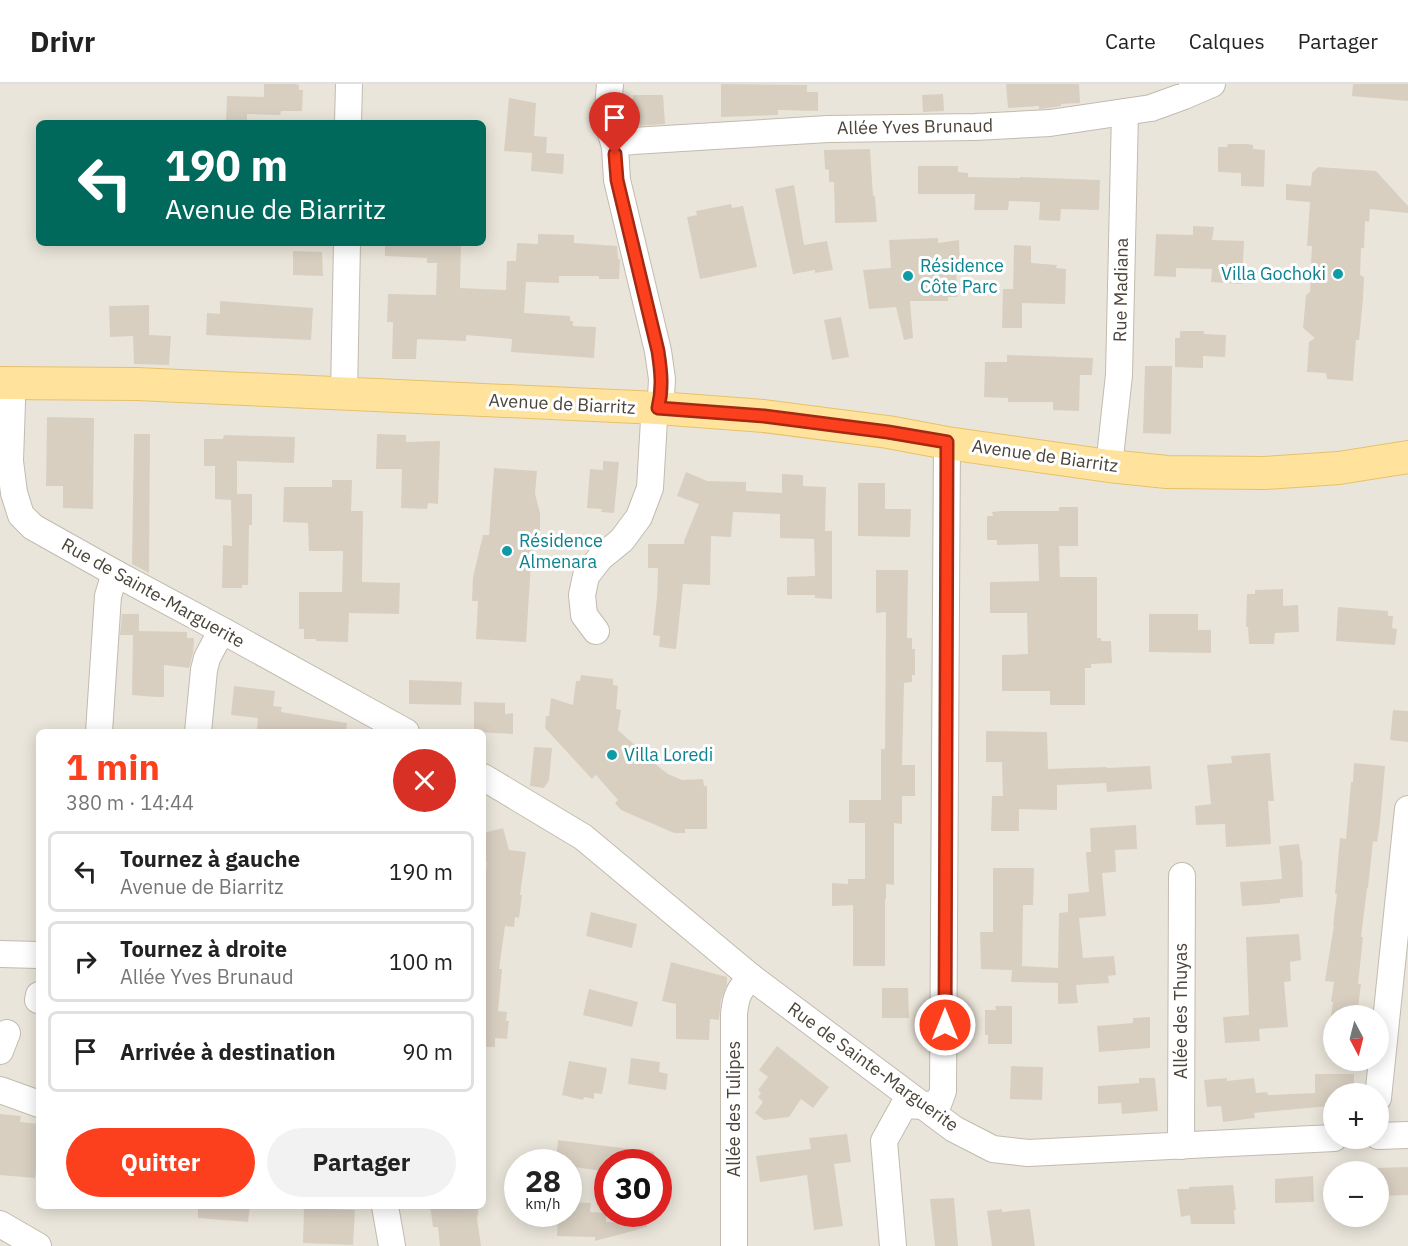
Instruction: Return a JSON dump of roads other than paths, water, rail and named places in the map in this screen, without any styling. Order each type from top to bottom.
[{"type":"main road","name":"Avenue de Biarritz","points":[[6,383],[137,384],[344,393],[658,408],[764,416],[888,432],[1109,466],[1167,472],[1264,473],[1338,468],[1408,457]]},
{"type":"street","points":[[348,120],[350,84]]},
{"type":"street","points":[[597,631],[584,615],[582,595],[586,576],[600,558],[622,540],[639,517],[650,488],[654,420],[661,396],[662,379],[658,351],[617,180],[615,147],[608,120],[610,84]]},
{"type":"street","name":"Allée Yves Brunaud","points":[[615,147],[623,142],[633,141],[828,129],[975,127],[1050,123],[1151,108],[1212,84]]},
{"type":"street","name":"Rue Madiana","points":[[1109,466],[1119,375],[1125,112]]},
{"type":"street","points":[[344,393],[347,246]]},
{"type":"street","name":"Rue de Sainte-Marguerite","points":[[6,383],[12,402],[10,461],[14,493],[21,515],[33,527],[401,729]]},
{"type":"street","points":[[894,1246],[884,1141],[904,1105],[924,1106],[939,1102],[944,1091],[947,442]]},
{"type":"street","points":[[99,729],[108,596],[115,573]]},
{"type":"street","points":[[198,729],[207,657],[216,641],[225,632]]},
{"type":"street","name":"Rue de Sainte-Marguerite","points":[[486,779],[583,837],[752,977],[954,1129],[993,1149],[1028,1154],[1323,1139]]},
{"type":"street","points":[[1380,1083],[1408,809]]},
{"type":"street","name":"Allée des Thuyas","points":[[1181,1146],[1182,876]]},
{"type":"street","points":[[0,954],[36,955]]},
{"type":"street","name":"Allée des Tulipes","points":[[734,1246],[734,1014],[736,998],[744,984],[752,977]]},
{"type":"street","points":[[0,1090],[36,1103]]},
{"type":"street","points":[[1389,1136],[1408,1135]]},
{"type":"street","points":[[386,1209],[392,1246]]},
{"type":"street","points":[[0,1224],[38,1246]]},
{"type":"place","name":"Villa Gochoki","points":[[1338,274]]},
{"type":"place","name":"Résidence Côte Parc","points":[[908,276]]},
{"type":"place","name":"Résidence Almenara","points":[[507,551]]},
{"type":"place","name":"Villa Loredi","points":[[612,755]]}]
